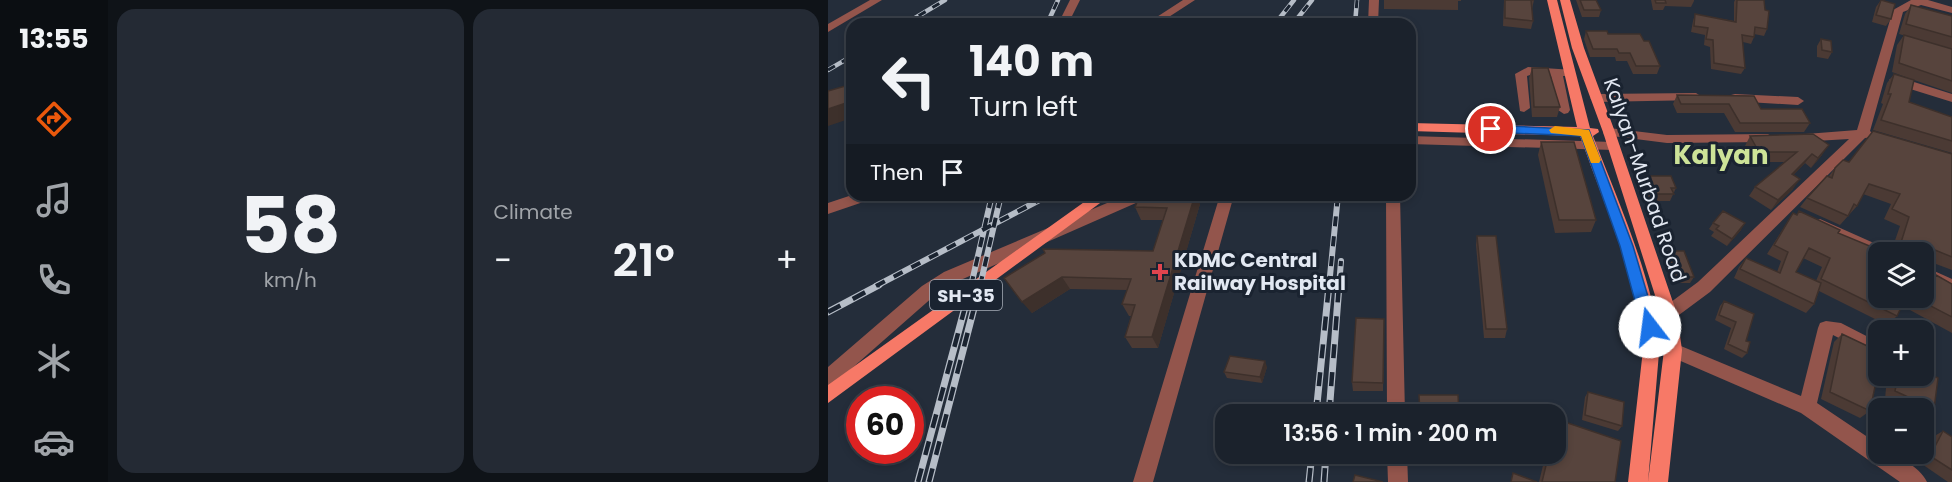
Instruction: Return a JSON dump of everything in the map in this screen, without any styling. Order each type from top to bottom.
[{"type":"main road","name":"Kalyan-Murbad Road","points":[[1552,0],[1563,73],[1582,136],[1627,246],[1651,334],[1645,481]]},
{"type":"main road","name":"Kalyan-Murbad Road","points":[[1565,0],[1578,48],[1669,314],[1673,350],[1645,481]]},
{"type":"main road","points":[[1416,127],[1555,130],[1582,136]]},
{"type":"main road","name":"SH-35","points":[[828,395],[1096,201]]},
{"type":"street","points":[[847,18],[877,0]]},
{"type":"street","points":[[1066,18],[1075,0]]},
{"type":"street","points":[[1161,18],[1190,0]]},
{"type":"street","points":[[1373,18],[1374,0]]},
{"type":"street","points":[[1917,482],[1807,407],[1673,350],[1651,334],[1669,314],[1795,214],[1863,133],[1880,75],[1896,38],[1898,10],[1919,0],[1952,10]]},
{"type":"street","points":[[828,29],[846,18]]},
{"type":"street","points":[[1524,108],[1521,74],[1528,71],[1563,73],[1564,110]]},
{"type":"street","points":[[1880,75],[1952,98]]},
{"type":"street","points":[[1596,98],[1711,97],[1798,101]]},
{"type":"street","points":[[1416,140],[1582,136],[1611,139],[1783,138],[1863,133],[1886,140]]},
{"type":"street","points":[[828,210],[851,201]]},
{"type":"street","points":[[828,378],[928,291],[950,277],[1126,201]]},
{"type":"street","points":[[1143,482],[1225,201]]},
{"type":"street","points":[[1393,201],[1396,404]]},
{"type":"street","points":[[1795,214],[1868,247]]},
{"type":"street","points":[[1934,277],[1952,286]]},
{"type":"street","points":[[1807,407],[1826,328],[1835,328],[1868,345]]},
{"type":"street","points":[[1397,464],[1398,482]]},
{"type":"building","points":[[1505,0],[1531,0],[1533,21],[1505,18]]},
{"type":"building","points":[[1580,0],[1596,0],[1601,10],[1584,10]]},
{"type":"building","points":[[1655,0],[1665,0],[1666,3],[1656,3]]},
{"type":"building","points":[[1737,0],[1764,0],[1765,10],[1769,11],[1767,29],[1755,27],[1754,37],[1742,35],[1745,68],[1714,63],[1713,40],[1706,39],[1708,28],[1694,26],[1695,14],[1736,22]]},
{"type":"building","points":[[1881,0],[1895,4],[1891,19],[1876,15]]},
{"type":"building","points":[[1911,5],[1952,16],[1952,37],[1906,24]]},
{"type":"building","points":[[1586,31],[1640,34],[1644,41],[1649,41],[1660,66],[1636,66],[1630,53],[1619,53],[1617,49],[1593,49]]},
{"type":"building","points":[[1904,35],[1952,49],[1952,81],[1899,63]]},
{"type":"building","points":[[1821,39],[1831,41],[1832,52],[1822,50]]},
{"type":"building","points":[[1532,68],[1548,68],[1560,107],[1534,107]]},
{"type":"building","points":[[1894,74],[1914,80],[1909,102],[1952,117],[1952,141],[1881,120],[1891,94],[1888,94]]},
{"type":"building","points":[[846,86],[846,103],[828,109],[828,91]]},
{"type":"building","points":[[1677,95],[1754,96],[1761,109],[1802,109],[1810,123],[1740,123],[1729,104],[1681,104]]},
{"type":"building","points":[[1873,131],[1952,154],[1952,257],[1935,250],[1934,255],[1934,242],[1901,242],[1909,217],[1892,209],[1900,194],[1869,184],[1857,206],[1854,204],[1848,216],[1807,198],[1827,176],[1832,178],[1835,168],[1843,160],[1849,162]]},
{"type":"building","points":[[1813,134],[1829,145],[1818,158],[1812,154],[1792,174],[1800,179],[1778,200],[1755,187],[1797,152],[1759,152],[1750,136]]},
{"type":"building","points":[[1541,142],[1574,142],[1596,220],[1559,220]]},
{"type":"building","points":[[1645,176],[1671,176],[1676,188],[1671,188],[1674,194],[1652,194]]},
{"type":"building","points":[[1138,201],[1193,201],[1152,337],[1125,337],[1135,305],[1122,304],[1131,279],[1062,277],[1022,302],[1004,278],[1045,253],[1043,249],[1153,251],[1167,208],[1135,207]]},
{"type":"building","points":[[1723,211],[1745,223],[1732,239],[1716,229],[1719,226],[1713,223]]},
{"type":"building","points":[[1799,211],[1840,230],[1838,233],[1868,245],[1868,302],[1821,279],[1830,258],[1809,248],[1796,272],[1821,283],[1814,304],[1740,269],[1746,258],[1780,273],[1788,252],[1774,245],[1793,213],[1797,215]]},
{"type":"building","points":[[1477,236],[1496,236],[1507,329],[1486,329]]},
{"type":"building","points":[[1669,251],[1684,251],[1694,277],[1679,277]]},
{"type":"building","points":[[1936,275],[1952,284],[1952,317],[1934,308]]},
{"type":"building","points":[[1724,301],[1754,314],[1746,341],[1750,342],[1747,353],[1728,344],[1736,322],[1719,315]]},
{"type":"building","points":[[1881,308],[1901,308],[1897,316]]},
{"type":"building","points":[[1356,318],[1384,319],[1383,383],[1352,382]]},
{"type":"building","points":[[1842,334],[1868,346],[1868,386],[1875,386],[1873,398],[1868,398],[1868,410],[1830,392]]},
{"type":"building","points":[[1230,356],[1265,361],[1260,377],[1224,372]]},
{"type":"building","points":[[1934,376],[1938,378],[1934,409],[1934,398],[1910,398],[1895,391],[1896,386],[1934,386]]},
{"type":"building","points":[[1588,392],[1624,402],[1622,426],[1585,415]]},
{"type":"building","points":[[1419,395],[1458,395],[1458,404],[1419,404]]},
{"type":"building","points":[[1566,422],[1621,441],[1615,482],[1542,482],[1546,464],[1566,464]]},
{"type":"building","points":[[1943,431],[1952,437],[1952,470],[1934,459],[1934,448]]},
{"type":"building","points":[[1513,473],[1537,482],[1511,482]]},
{"type":"building","points":[[1355,475],[1383,482],[1353,482]]},
{"type":"railway","points":[[915,18],[945,0]]},
{"type":"railway","points":[[1050,18],[1058,0]]},
{"type":"railway","points":[[1280,18],[1294,0]]},
{"type":"railway","points":[[1298,18],[1312,0]]},
{"type":"railway","points":[[1356,18],[1357,0]]},
{"type":"railway","points":[[828,70],[846,60]]},
{"type":"railway","points":[[984,229],[991,201]]},
{"type":"railway","points":[[994,224],[1000,201]]},
{"type":"railway","points":[[994,224],[1038,201]]},
{"type":"railway","points":[[1329,286],[1337,201]]},
{"type":"railway","points":[[980,286],[994,224]]},
{"type":"railway","points":[[984,229],[994,224]]},
{"type":"railway","points":[[876,286],[984,229]]},
{"type":"railway","points":[[971,286],[984,229]]},
{"type":"railway","points":[[1339,286],[1341,261]]},
{"type":"railway","points":[[828,312],[879,285]]},
{"type":"railway","points":[[918,482],[971,285]]},
{"type":"railway","points":[[929,482],[980,285]]},
{"type":"railway","points":[[1317,404],[1329,285]]},
{"type":"railway","points":[[1330,404],[1339,285]]},
{"type":"railway","points":[[1309,482],[1311,464]]},
{"type":"railway","points":[[1324,482],[1325,464]]},
{"type":"slow traffic","points":[[1555,130],[1585,132],[1595,160]]},
{"type":"place","name":"KDMC Central Railway Hospital","points":[[1160,272]]},
{"type":"district","name":"Kalyan","points":[[1721,155]]},
{"type":"route","points":[[1491,129],[1585,132],[1627,246],[1650,327]]}]
